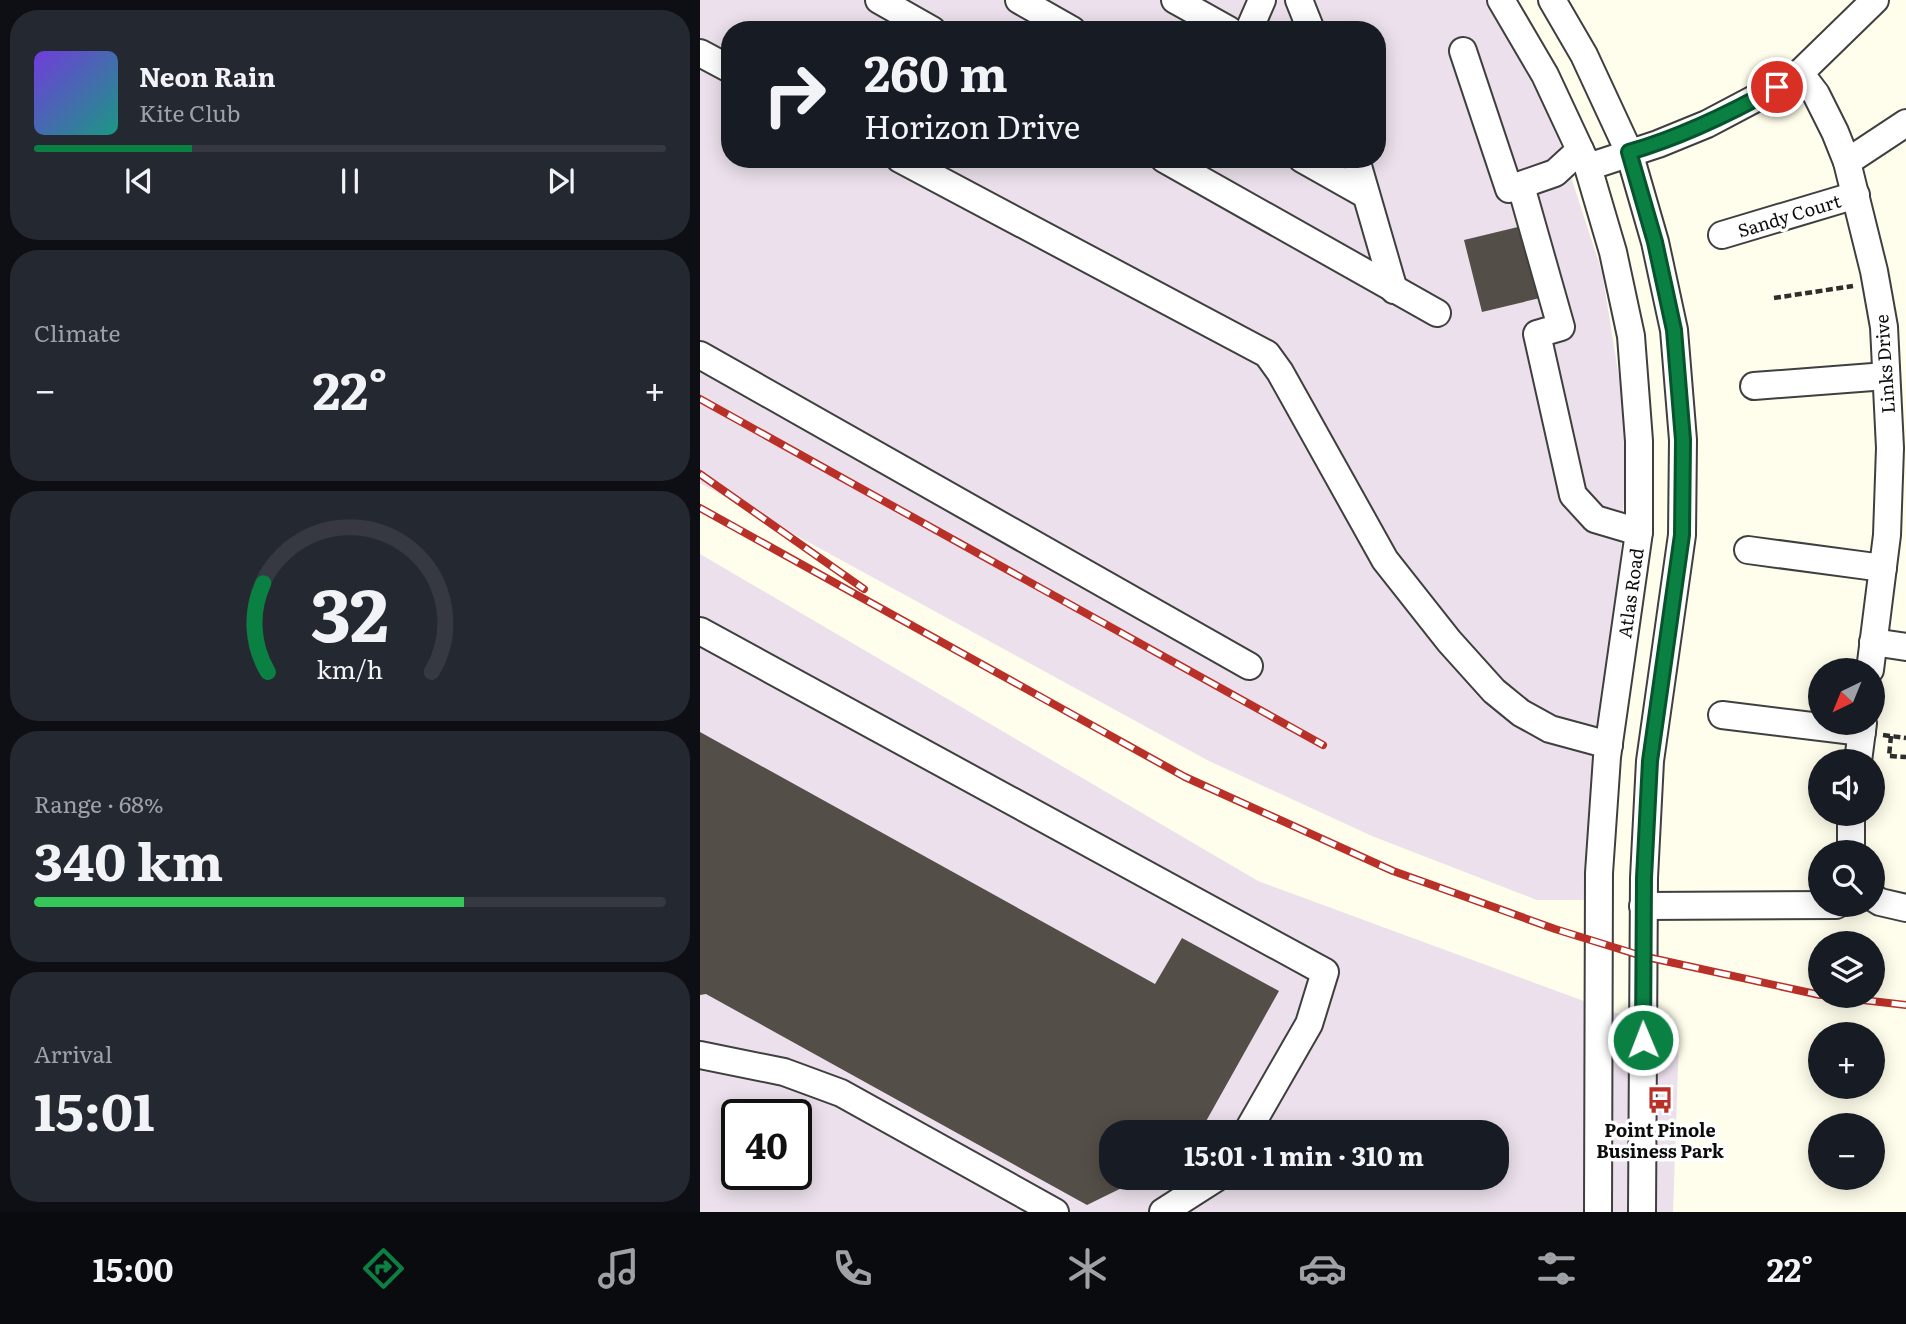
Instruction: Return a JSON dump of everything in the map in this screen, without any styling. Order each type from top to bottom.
[{"type":"street","points":[[879,0],[916,21]]},
{"type":"street","points":[[1019,0],[1056,21]]},
{"type":"street","points":[[1175,0],[1213,21]]},
{"type":"street","points":[[1253,21],[1262,0]]},
{"type":"street","points":[[1299,0],[1307,21]]},
{"type":"street","name":"Atlas Road","points":[[1501,0],[1545,75],[1584,158],[1613,252],[1631,337],[1639,441],[1639,532],[1609,745],[1600,873],[1598,1212]]},
{"type":"street","points":[[1552,0],[1584,55],[1629,152],[1655,242],[1674,330],[1683,440],[1682,535],[1650,761],[1643,906],[1642,1212]]},
{"type":"street","points":[[1463,51],[1509,188],[1555,173],[1584,158],[1629,152],[1658,144],[1707,124],[1801,73],[1875,0]]},
{"type":"street","points":[[700,53],[721,64]]},
{"type":"street","name":"Links Drive","points":[[1801,73],[1816,94],[1847,162],[1876,283],[1895,326],[1886,376],[1897,536],[1883,568],[1871,658]]},
{"type":"street","points":[[1847,162],[1906,123]]},
{"type":"street","points":[[918,168],[1267,354],[1280,372],[1385,560],[1449,641],[1494,691],[1521,713],[1550,729],[1609,745]]},
{"type":"street","points":[[1184,168],[1437,313]]},
{"type":"street","points":[[1318,168],[1366,195]]},
{"type":"street","points":[[1358,168],[1394,290]]},
{"type":"street","points":[[1521,186],[1561,327],[1537,334],[1573,495],[1595,519],[1639,532]]},
{"type":"street","name":"Sandy Court","points":[[1722,235],[1856,195]]},
{"type":"street","points":[[700,355],[1249,666]]},
{"type":"street","points":[[1754,386],[1886,376]]},
{"type":"street","points":[[1748,550],[1883,568]]},
{"type":"street","points":[[700,631],[1325,972],[1309,1024],[1254,1120]]},
{"type":"street","points":[[1873,642],[1906,648]]},
{"type":"street","points":[[1722,715],[1808,723]]},
{"type":"street","points":[[1885,903],[1906,908]]},
{"type":"street","points":[[1643,906],[1808,905]]},
{"type":"street","points":[[700,1055],[785,1072],[841,1093],[1055,1212]]},
{"type":"street","points":[[1163,1212],[1197,1190]]},
{"type":"path","points":[[1774,298],[1876,283]]},
{"type":"path","points":[[1891,736],[1889,756],[1906,757]]},
{"type":"shaded area","points":[[700,0],[1486,0],[1551,116],[1602,272],[1628,434],[1620,562],[1584,900],[1537,900],[1372,836],[1207,760],[700,483]]},
{"type":"shaded area","points":[[700,554],[1258,881],[1679,1036],[1673,1212],[700,1212]]},
{"type":"building","points":[[1522,226],[1540,298],[1482,312],[1464,240]]},
{"type":"building","points":[[700,732],[1155,984],[1182,938],[1279,991],[1207,1120],[1099,1120],[1099,1190],[1118,1190],[1087,1205],[706,994],[700,995]]},
{"type":"railway","points":[[700,399],[1323,745]]},
{"type":"railway","points":[[700,474],[864,589]]},
{"type":"railway","points":[[700,508],[1185,777],[1393,871],[1555,929],[1642,956],[1808,992]]},
{"type":"railway","points":[[1885,1003],[1906,1005]]},
{"type":"place","name":"Point Pinole Business Park","points":[[1660,1100]]},
{"type":"route","points":[[1643,1040],[1642,956],[1650,761],[1682,535],[1683,440],[1674,330],[1655,242],[1629,152],[1658,144],[1707,124],[1777,87]]}]
